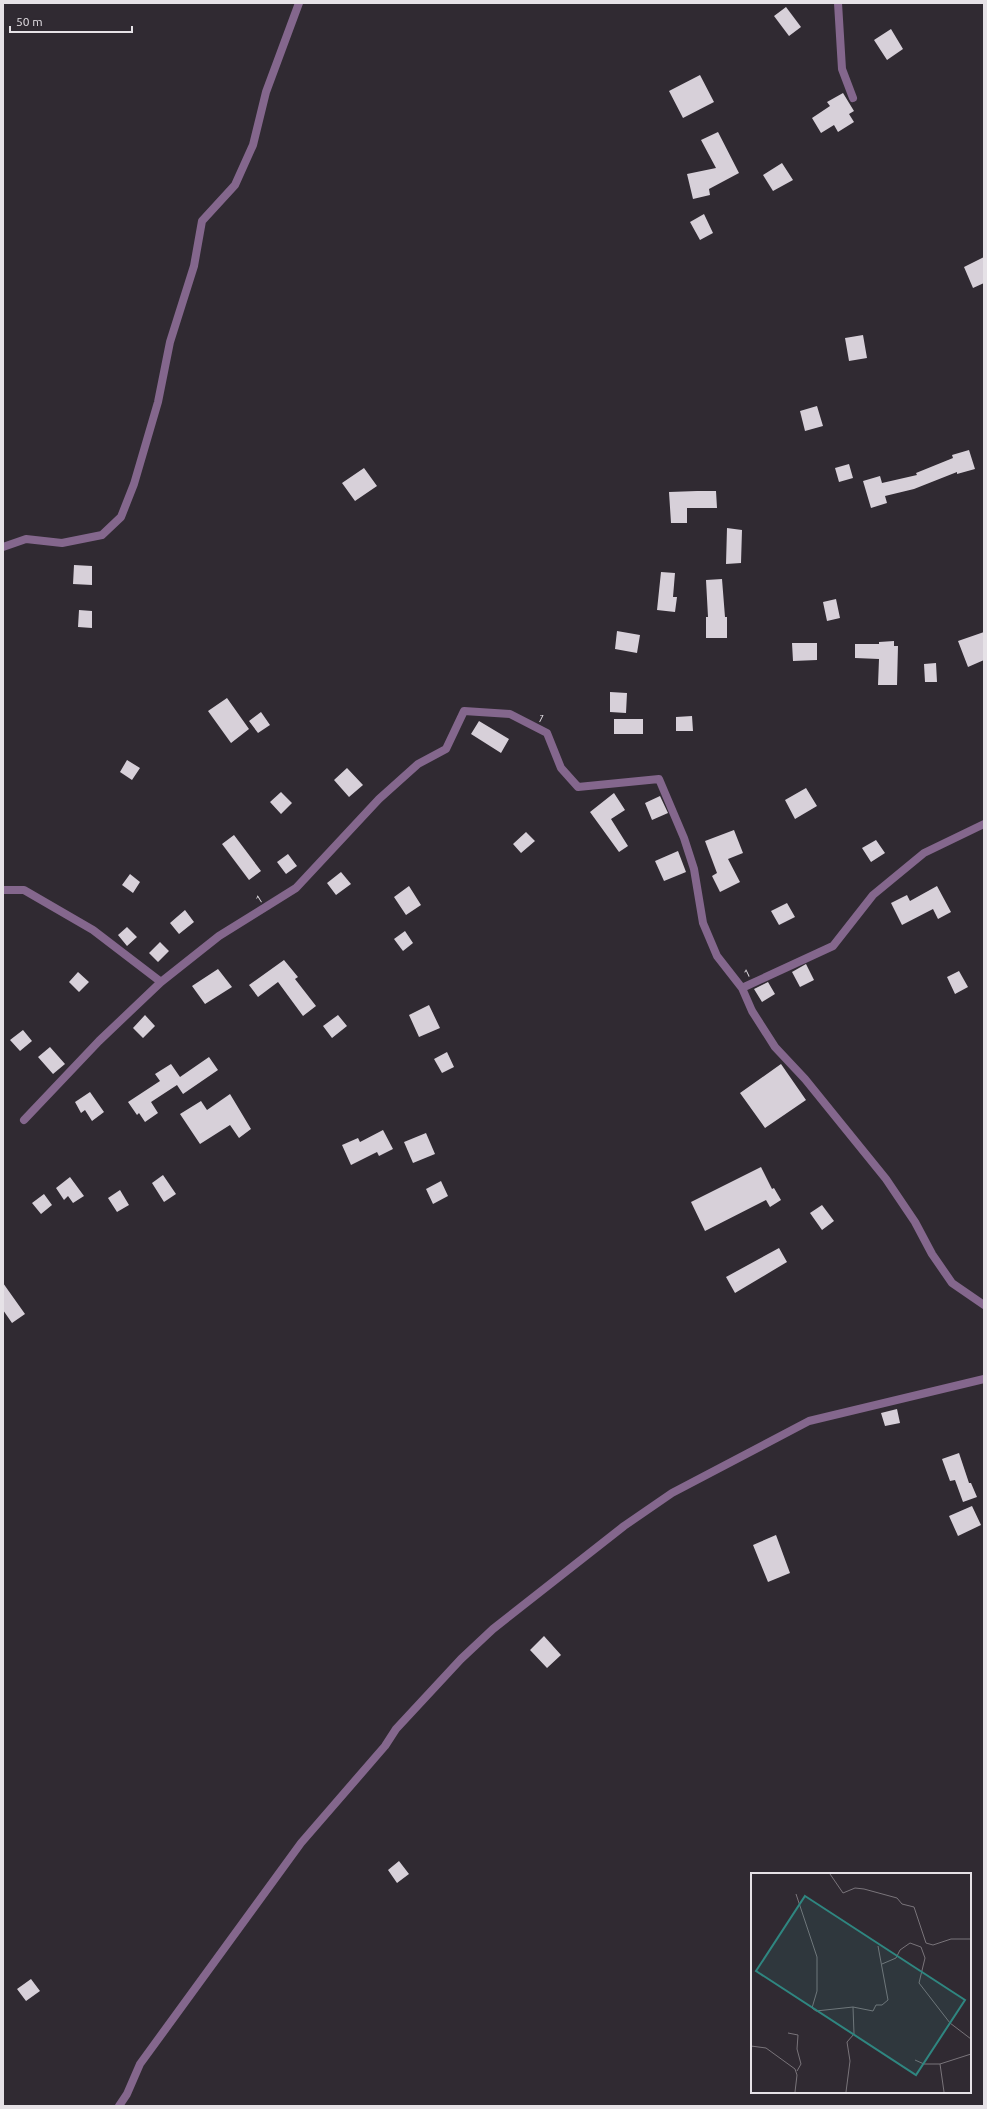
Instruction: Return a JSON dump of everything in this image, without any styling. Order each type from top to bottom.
[{"type":"street","points":[[3,547],[26,539],[62,544],[102,535],[121,517],[134,484],[158,402],[170,342],[194,266],[202,221],[235,185],[253,145],[266,92],[299,3]]},
{"type":"street","points":[[838,3],[842,69],[853,98]]},
{"type":"street","name":"1","points":[[24,1120],[99,1041],[161,982],[218,936],[296,888],[379,799],[418,764],[446,749],[464,711],[510,714],[547,733],[561,768],[578,786],[659,779],[684,838],[694,869],[703,923],[717,956],[742,988],[833,946],[873,895],[924,853],[984,824]]},
{"type":"street","points":[[3,890],[24,890],[93,930],[161,982]]},
{"type":"street","points":[[742,988],[752,1011],[775,1047],[805,1079],[886,1178],[915,1222],[932,1254],[952,1283],[984,1305]]},
{"type":"street","points":[[119,2106],[127,2094],[140,2064],[301,1843],[385,1746],[396,1729],[461,1659],[493,1629],[624,1526],[672,1493],[810,1421],[984,1378]]},
{"type":"building","points":[[786,7],[801,27],[789,36],[774,16]]},
{"type":"building","points":[[891,29],[903,49],[887,60],[874,40]]},
{"type":"building","points":[[700,75],[714,102],[683,118],[669,91]]},
{"type":"building","points":[[843,93],[854,111],[849,114],[854,122],[838,132],[834,125],[821,133],[812,118],[830,106],[827,102]]},
{"type":"building","points":[[718,132],[739,173],[709,189],[710,195],[693,199],[687,174],[716,168],[701,140]]},
{"type":"building","points":[[782,163],[793,180],[773,191],[763,175]]},
{"type":"building","points":[[704,214],[713,233],[700,240],[690,222]]},
{"type":"building","points":[[984,257],[984,283],[973,288],[964,267]]},
{"type":"building","points":[[863,335],[867,358],[849,361],[845,338]]},
{"type":"building","points":[[817,406],[823,426],[805,431],[800,411]]},
{"type":"building","points":[[969,450],[975,469],[957,474],[957,472],[914,489],[885,496],[887,503],[871,508],[863,481],[880,476],[882,483],[917,475],[916,473],[953,458],[952,455]]},
{"type":"building","points":[[849,464],[853,478],[839,482],[835,468]]},
{"type":"building","points":[[364,468],[377,486],[355,501],[342,483]]},
{"type":"building","points":[[716,491],[717,508],[687,508],[687,523],[671,523],[669,492]]},
{"type":"building","points":[[727,528],[742,530],[741,563],[726,564]]},
{"type":"building","points":[[74,565],[92,566],[92,585],[73,584]]},
{"type":"building","points":[[661,572],[675,573],[673,597],[677,597],[675,612],[657,610]]},
{"type":"building","points":[[722,579],[725,617],[727,617],[727,638],[706,638],[706,617],[708,617],[706,580]]},
{"type":"building","points":[[836,599],[840,618],[827,621],[823,602]]},
{"type":"building","points":[[79,610],[92,611],[92,628],[78,627]]},
{"type":"building","points":[[617,631],[640,635],[637,653],[615,649]]},
{"type":"building","points":[[984,632],[984,660],[968,667],[958,641]]},
{"type":"building","points":[[894,641],[894,646],[898,646],[897,685],[878,685],[879,659],[855,658],[855,644],[879,644],[879,642]]},
{"type":"building","points":[[792,643],[817,643],[817,660],[793,661]]},
{"type":"building","points":[[936,663],[937,682],[925,682],[924,664]]},
{"type":"building","points":[[610,692],[627,693],[626,713],[610,712]]},
{"type":"building","points":[[227,698],[249,729],[231,743],[208,711]]},
{"type":"building","points":[[261,712],[270,725],[258,733],[249,721]]},
{"type":"building","points":[[692,716],[693,731],[676,731],[676,717]]},
{"type":"building","points":[[614,719],[643,719],[643,734],[614,734]]},
{"type":"building","points":[[479,721],[509,739],[501,753],[471,734]]},
{"type":"building","points":[[127,760],[140,768],[132,780],[120,772]]},
{"type":"building","points":[[347,768],[363,785],[349,797],[334,780]]},
{"type":"building","points":[[806,788],[817,806],[795,819],[785,800]]},
{"type":"building","points":[[281,792],[292,803],[281,814],[270,802]]},
{"type":"building","points":[[614,793],[625,810],[611,819],[628,846],[619,852],[590,812]]},
{"type":"building","points":[[660,796],[668,813],[652,820],[645,803]]},
{"type":"building","points":[[734,830],[743,853],[728,859],[740,882],[720,892],[712,876],[717,873],[705,841]]},
{"type":"building","points":[[526,832],[535,841],[521,853],[513,844]]},
{"type":"building","points":[[234,835],[261,871],[249,880],[222,844]]},
{"type":"building","points":[[876,840],[885,853],[871,862],[862,848]]},
{"type":"building","points":[[678,851],[686,872],[664,881],[655,861]]},
{"type":"building","points":[[288,854],[297,866],[286,874],[277,862]]},
{"type":"building","points":[[341,872],[351,884],[336,895],[327,883]]},
{"type":"building","points":[[130,874],[140,882],[133,893],[122,885]]},
{"type":"building","points":[[409,886],[421,905],[406,915],[394,897]]},
{"type":"building","points":[[937,886],[951,912],[938,919],[933,909],[902,925],[891,903],[907,895],[910,901]]},
{"type":"building","points":[[787,903],[795,917],[779,925],[771,911]]},
{"type":"building","points":[[185,910],[194,922],[179,934],[170,923]]},
{"type":"building","points":[[127,927],[137,937],[127,946],[118,935]]},
{"type":"building","points":[[405,931],[413,943],[403,951],[394,939]]},
{"type":"building","points":[[160,942],[169,951],[158,962],[149,953]]},
{"type":"building","points":[[284,960],[298,977],[295,979],[316,1006],[303,1016],[278,982],[258,997],[249,985]]},
{"type":"building","points":[[806,964],[814,980],[800,987],[792,972]]},
{"type":"building","points":[[218,969],[232,987],[205,1004],[192,986]]},
{"type":"building","points":[[959,971],[968,987],[955,994],[947,977]]},
{"type":"building","points":[[78,972],[89,982],[79,992],[69,982]]},
{"type":"building","points":[[768,982],[775,994],[762,1002],[754,989]]},
{"type":"building","points":[[429,1005],[440,1028],[419,1037],[409,1015]]},
{"type":"building","points":[[145,1015],[155,1026],[143,1038],[133,1028]]},
{"type":"building","points":[[338,1015],[347,1026],[332,1038],[323,1026]]},
{"type":"building","points":[[23,1030],[32,1041],[20,1051],[10,1040]]},
{"type":"building","points":[[50,1047],[65,1064],[53,1074],[38,1057]]},
{"type":"building","points":[[447,1052],[454,1067],[442,1073],[434,1059]]},
{"type":"building","points":[[209,1057],[218,1070],[183,1094],[177,1085],[151,1102],[158,1113],[145,1122],[139,1113],[137,1115],[128,1102],[160,1081],[155,1074],[171,1064],[180,1077]]},
{"type":"building","points":[[781,1064],[806,1100],[765,1128],[740,1093]]},
{"type":"building","points":[[90,1092],[104,1112],[92,1121],[85,1110],[81,1113],[75,1102]]},
{"type":"building","points":[[230,1094],[251,1129],[239,1138],[230,1125],[200,1144],[180,1114],[201,1101],[207,1110]]},
{"type":"building","points":[[383,1130],[393,1149],[379,1156],[377,1152],[351,1165],[342,1145],[358,1138],[360,1142]]},
{"type":"building","points":[[426,1133],[435,1154],[413,1163],[404,1142]]},
{"type":"building","points":[[761,1167],[772,1189],[774,1188],[781,1200],[770,1207],[766,1200],[705,1231],[691,1202]]},
{"type":"building","points":[[163,1175],[176,1194],[164,1202],[152,1183]]},
{"type":"building","points":[[70,1177],[84,1196],[73,1203],[68,1196],[64,1200],[56,1188]]},
{"type":"building","points":[[441,1181],[448,1196],[433,1204],[426,1189]]},
{"type":"building","points":[[120,1190],[129,1205],[117,1212],[108,1198]]},
{"type":"building","points":[[44,1194],[52,1205],[41,1214],[32,1203]]},
{"type":"building","points":[[822,1205],[834,1221],[822,1230],[810,1213]]},
{"type":"building","points":[[779,1248],[787,1262],[735,1293],[726,1277]]},
{"type":"building","points":[[3,1283],[25,1314],[12,1323],[3,1310]]},
{"type":"building","points":[[897,1409],[900,1423],[885,1426],[881,1413]]},
{"type":"building","points":[[959,1453],[969,1483],[971,1483],[977,1497],[963,1502],[955,1480],[950,1481],[942,1459]]},
{"type":"building","points":[[972,1506],[981,1525],[958,1536],[949,1516]]},
{"type":"building","points":[[776,1535],[790,1573],[768,1582],[753,1545]]},
{"type":"building","points":[[544,1636],[561,1655],[547,1668],[530,1650]]},
{"type":"building","points":[[399,1861],[409,1874],[397,1883],[388,1870]]},
{"type":"building","points":[[31,1979],[40,1991],[26,2001],[17,1989]]}]
